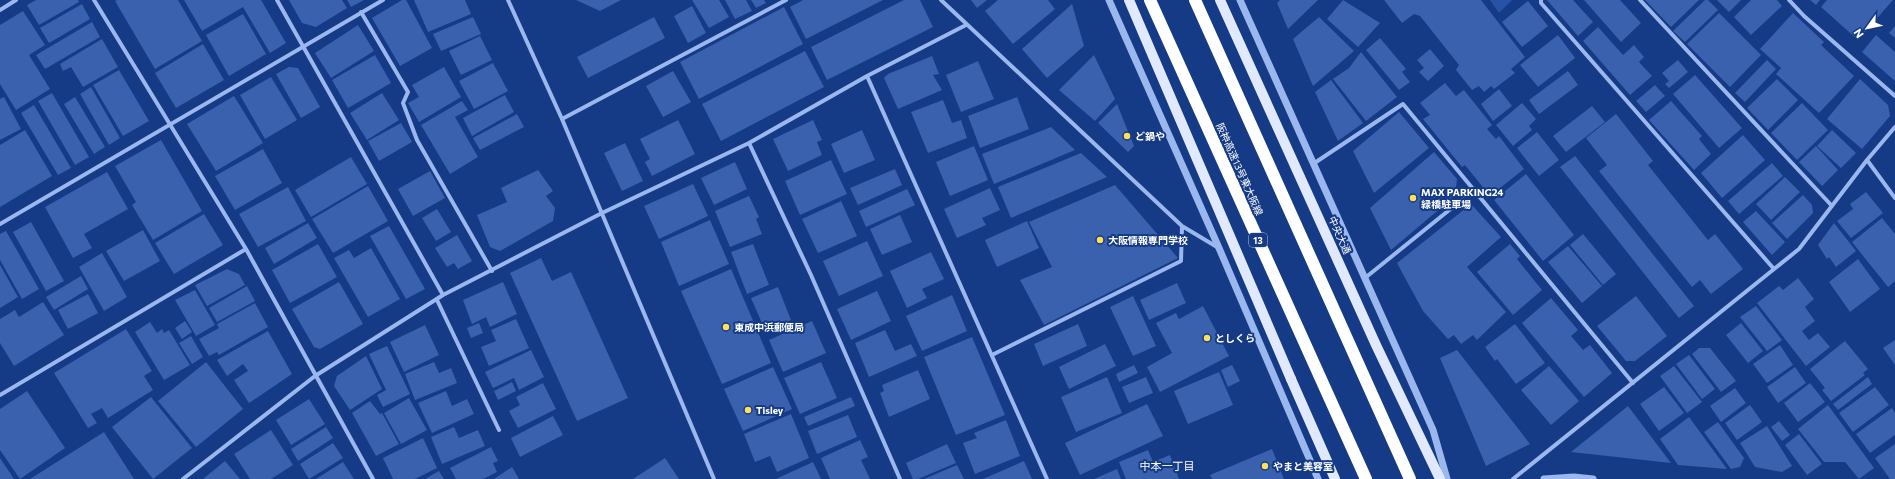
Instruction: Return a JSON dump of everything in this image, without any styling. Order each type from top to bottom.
[{"type":"highway","name":"阪神高速13号東大阪線","points":[[1150,0],[1366,479]]},
{"type":"highway","points":[[1195,0],[1410,479]]},
{"type":"main road","points":[[1129,0],[1335,479]]},
{"type":"main road","name":"中央大通","points":[[1220,0],[1376,345],[1440,479]]},
{"type":"street","points":[[0,10],[16,0]]},
{"type":"street","points":[[94,0],[246,249],[372,479]]},
{"type":"street","points":[[277,0],[443,295]]},
{"type":"street","points":[[0,224],[304,47],[361,12],[384,0]]},
{"type":"street","points":[[508,0],[562,119],[714,479]]},
{"type":"street","points":[[562,119],[786,0]]},
{"type":"street","points":[[941,0],[1182,226],[1219,248]]},
{"type":"street","points":[[1109,0],[1219,248],[1318,479]]},
{"type":"street","points":[[1240,0],[1433,430],[1447,479]]},
{"type":"street","points":[[1541,0],[1541,3],[1774,269]]},
{"type":"street","points":[[1640,0],[1832,206]]},
{"type":"street","points":[[1789,0],[1804,16],[1895,96]]},
{"type":"street","points":[[361,12],[408,92],[403,103],[417,140],[492,270]]},
{"type":"street","points":[[183,479],[315,376],[443,295],[602,213],[749,143],[867,76],[966,25]]},
{"type":"street","points":[[867,76],[1047,479]]},
{"type":"street","points":[[1314,164],[1403,104],[1633,383]]},
{"type":"street","points":[[1514,479],[1799,249],[1867,160],[1895,127]]},
{"type":"street","points":[[749,143],[810,275],[900,479]]},
{"type":"street","points":[[1867,160],[1895,198]]},
{"type":"street","points":[[1365,278],[1474,190]]},
{"type":"street","points":[[992,356],[1181,261],[1182,226]]},
{"type":"street","points":[[0,394],[246,249]]},
{"type":"street","points":[[437,300],[499,430]]},
{"type":"street","points":[[1544,479],[1574,477],[1593,479]]},
{"type":"shaded area","points":[[1490,0],[1512,0],[1499,13]]},
{"type":"building","points":[[36,0],[78,0],[79,2],[39,25],[27,5]]},
{"type":"building","points":[[178,0],[202,41],[155,69],[115,1]]},
{"type":"building","points":[[184,0],[261,0],[286,43],[270,53],[243,7],[202,31]]},
{"type":"building","points":[[289,0],[342,0],[347,8],[316,27],[302,23]]},
{"type":"building","points":[[347,0],[364,0],[351,7]]},
{"type":"building","points":[[402,0],[406,0],[432,48],[400,66],[372,18]]},
{"type":"building","points":[[414,0],[465,0],[471,14],[428,32]]},
{"type":"building","points":[[576,0],[621,0],[600,11]]},
{"type":"building","points":[[692,0],[719,0],[729,17],[709,28]]},
{"type":"building","points":[[725,0],[746,0],[752,11],[735,19]]},
{"type":"building","points":[[751,0],[764,0],[766,3],[756,8]]},
{"type":"building","points":[[803,0],[883,0],[806,39],[790,7]]},
{"type":"building","points":[[904,0],[920,0],[933,27],[827,80],[811,47]]},
{"type":"building","points":[[971,0],[987,0],[977,8]]},
{"type":"building","points":[[998,0],[1048,0],[1055,9],[1013,44],[985,11]]},
{"type":"building","points":[[1280,0],[1318,0],[1288,29],[1277,3]]},
{"type":"building","points":[[1343,0],[1380,23],[1358,47],[1327,19]]},
{"type":"building","points":[[1384,0],[1481,0],[1525,57],[1511,69],[1515,73],[1494,89],[1491,86],[1484,92],[1479,86],[1472,90],[1456,70],[1459,65],[1420,16],[1414,14],[1402,23]]},
{"type":"building","points":[[1547,0],[1573,0],[1593,22],[1578,36]]},
{"type":"building","points":[[1584,0],[1620,0],[1641,23],[1621,42]]},
{"type":"building","points":[[1645,0],[1699,0],[1671,27]]},
{"type":"building","points":[[1705,0],[1708,0],[1718,10],[1685,42],[1673,31]]},
{"type":"building","points":[[1717,0],[1741,0],[1729,12]]},
{"type":"building","points":[[1751,0],[1777,0],[1782,6],[1751,35],[1734,17]]},
{"type":"building","points":[[1810,0],[1820,0],[1816,5]]},
{"type":"building","points":[[1827,0],[1893,0],[1858,40],[1821,7]]},
{"type":"building","points":[[1528,1],[1548,26],[1522,47],[1502,22]]},
{"type":"building","points":[[82,4],[90,19],[49,43],[40,28]]},
{"type":"building","points":[[1072,4],[1084,46],[1047,78],[1022,49]]},
{"type":"building","points":[[692,6],[706,33],[688,43],[674,16]]},
{"type":"building","points":[[784,7],[803,44],[699,99],[680,62]]},
{"type":"building","points":[[23,11],[45,45],[29,55],[50,89],[16,110],[0,84],[0,25]]},
{"type":"building","points":[[1719,13],[1761,55],[1730,87],[1687,44]]},
{"type":"building","points":[[1793,13],[1824,42],[1821,45],[1854,76],[1819,113],[1776,74],[1781,68],[1760,49]]},
{"type":"building","points":[[243,14],[266,54],[229,76],[206,35]]},
{"type":"building","points":[[473,17],[481,34],[441,51],[433,34]]},
{"type":"building","points":[[654,17],[665,38],[588,78],[577,57]]},
{"type":"building","points":[[1319,17],[1354,51],[1313,86],[1293,39]]},
{"type":"building","points":[[92,22],[100,37],[45,69],[36,55]]},
{"type":"building","points":[[358,25],[374,51],[331,78],[315,53]]},
{"type":"building","points":[[1895,26],[1895,38],[1889,33]]},
{"type":"building","points":[[1598,27],[1623,55],[1634,45],[1644,57],[1639,62],[1652,76],[1630,95],[1583,41]]},
{"type":"building","points":[[1558,35],[1575,58],[1538,87],[1520,65]]},
{"type":"building","points":[[1876,35],[1895,52],[1895,81],[1862,52]]},
{"type":"building","points":[[480,36],[492,60],[461,75],[449,51]]},
{"type":"building","points":[[1380,38],[1406,69],[1402,72],[1410,82],[1399,90],[1366,50]]},
{"type":"building","points":[[102,39],[118,67],[83,87],[71,67],[63,71],[60,64]]},
{"type":"building","points":[[203,44],[224,80],[176,108],[155,73]]},
{"type":"building","points":[[1430,49],[1444,66],[1428,81],[1419,72],[1424,68],[1417,60]]},
{"type":"building","points":[[805,51],[824,87],[721,141],[702,104]]},
{"type":"building","points":[[1361,52],[1397,97],[1366,121],[1333,79],[1349,68]]},
{"type":"building","points":[[375,55],[391,83],[348,108],[332,80]]},
{"type":"building","points":[[1094,55],[1115,99],[1095,121],[1059,90]]},
{"type":"building","points":[[932,56],[939,74],[933,75],[942,90],[898,109],[884,78],[888,74]]},
{"type":"building","points":[[1678,60],[1688,72],[1669,88],[1665,84],[1669,81],[1662,73]]},
{"type":"building","points":[[1767,60],[1776,69],[1745,102],[1735,93]]},
{"type":"building","points":[[978,61],[994,99],[961,112],[946,75]]},
{"type":"building","points":[[493,63],[508,91],[474,109],[459,81]]},
{"type":"building","points":[[289,67],[298,68],[320,107],[301,118],[276,74]]},
{"type":"building","points":[[444,67],[461,97],[419,122],[408,103],[419,97],[412,85]]},
{"type":"building","points":[[119,70],[149,121],[123,136],[93,85]]},
{"type":"building","points":[[673,71],[691,102],[663,117],[646,86]]},
{"type":"building","points":[[1568,71],[1578,85],[1539,114],[1529,100]]},
{"type":"building","points":[[1695,75],[1742,128],[1719,148],[1673,94]]},
{"type":"building","points":[[271,77],[297,120],[265,139],[240,95]]},
{"type":"building","points":[[1777,79],[1798,100],[1768,130],[1747,108]]},
{"type":"building","points":[[1860,79],[1888,105],[1890,116],[1862,149],[1827,119]]},
{"type":"building","points":[[1331,80],[1363,123],[1338,141],[1315,92]]},
{"type":"building","points":[[1445,83],[1456,96],[1464,90],[1492,125],[1487,129],[1496,139],[1499,136],[1524,169],[1490,196],[1465,165],[1462,167],[1423,119],[1430,115],[1420,103]]},
{"type":"building","points":[[1655,85],[1665,96],[1646,112],[1636,101]]},
{"type":"building","points":[[91,87],[120,138],[109,145],[80,94]]},
{"type":"building","points":[[1499,89],[1512,106],[1493,121],[1481,104]]},
{"type":"building","points":[[52,93],[89,157],[75,165],[38,101]]},
{"type":"building","points":[[382,93],[399,120],[367,140],[350,113]]},
{"type":"building","points":[[505,95],[514,112],[472,136],[463,118]]},
{"type":"building","points":[[234,96],[263,143],[216,171],[187,124]]},
{"type":"building","points":[[4,97],[21,129],[0,140],[0,99]]},
{"type":"building","points":[[75,97],[105,147],[94,154],[64,104]]},
{"type":"building","points":[[1017,97],[1029,129],[980,148],[968,116]]},
{"type":"building","points":[[943,100],[952,123],[961,120],[967,138],[928,153],[911,112]]},
{"type":"building","points":[[462,101],[468,110],[455,117],[478,157],[450,174],[421,125]]},
{"type":"building","points":[[1671,101],[1702,136],[1699,139],[1711,154],[1694,170],[1649,120]]},
{"type":"building","points":[[1522,103],[1536,119],[1529,126],[1532,130],[1513,146],[1496,125]]},
{"type":"building","points":[[1802,103],[1828,130],[1797,160],[1771,133]]},
{"type":"building","points":[[1117,104],[1134,146],[1128,152],[1098,123]]},
{"type":"building","points":[[34,105],[71,168],[58,175],[21,113]]},
{"type":"building","points":[[1592,106],[1605,122],[1566,152],[1553,136]]},
{"type":"building","points":[[1399,112],[1429,148],[1374,193],[1353,151]]},
{"type":"building","points":[[517,114],[524,127],[480,150],[473,138]]},
{"type":"building","points":[[1616,114],[1653,161],[1648,165],[1708,240],[1715,234],[1743,269],[1711,294],[1700,280],[1692,287],[1599,171],[1607,165],[1586,138]]},
{"type":"building","points":[[678,120],[695,154],[652,176],[645,162],[650,159],[640,139]]},
{"type":"building","points":[[813,120],[822,140],[817,142],[822,155],[788,171],[773,139]]},
{"type":"building","points":[[401,123],[412,142],[379,161],[368,141]]},
{"type":"building","points":[[1051,127],[1075,150],[994,184],[982,154]]},
{"type":"building","points":[[25,130],[52,176],[0,207],[0,145]]},
{"type":"building","points":[[862,130],[875,160],[844,173],[831,144]]},
{"type":"building","points":[[1832,130],[1856,153],[1841,168],[1817,146]]},
{"type":"building","points":[[1537,132],[1559,160],[1539,176],[1517,148]]},
{"type":"building","points":[[1743,135],[1765,160],[1722,198],[1701,173]]},
{"type":"building","points":[[161,140],[202,211],[153,240],[132,205],[136,202],[115,166]]},
{"type":"building","points":[[625,143],[643,181],[622,191],[604,153]]},
{"type":"building","points":[[974,146],[988,180],[950,196],[936,162]]},
{"type":"building","points":[[1816,146],[1838,170],[1822,186],[1799,162]]},
{"type":"building","points":[[263,149],[282,183],[235,210],[215,176]]},
{"type":"building","points":[[1434,152],[1457,179],[1455,196],[1391,250],[1370,208]]},
{"type":"building","points":[[1081,153],[1107,177],[1011,218],[998,187]]},
{"type":"building","points":[[1575,156],[1694,306],[1679,318],[1560,167]]},
{"type":"building","points":[[351,157],[367,184],[311,217],[295,190]]},
{"type":"building","points":[[831,160],[847,194],[800,215],[785,181]]},
{"type":"building","points":[[735,162],[747,189],[714,205],[701,178]]},
{"type":"building","points":[[1772,163],[1783,176],[1739,214],[1728,201]]},
{"type":"building","points":[[895,169],[902,185],[858,205],[850,188]]},
{"type":"building","points":[[538,170],[553,191],[546,196],[555,208],[553,221],[500,251],[490,247],[477,215],[507,202],[501,188]]},
{"type":"building","points":[[430,171],[445,198],[413,216],[398,189]]},
{"type":"building","points":[[107,172],[128,209],[84,234],[92,248],[73,258],[45,207]]},
{"type":"building","points":[[1526,174],[1574,235],[1543,261],[1494,200]]},
{"type":"building","points":[[1785,177],[1800,192],[1771,220],[1756,204]]},
{"type":"building","points":[[693,184],[708,216],[659,239],[644,206]]},
{"type":"building","name":"大阪情報専門学校","points":[[1115,185],[1178,258],[1044,325],[1020,280],[1052,267],[1029,222]]},
{"type":"building","points":[[368,186],[388,221],[333,253],[312,219]]},
{"type":"building","points":[[288,187],[306,221],[258,247],[239,214]]},
{"type":"building","points":[[990,188],[1000,210],[982,218],[986,225],[957,238],[944,209]]},
{"type":"building","points":[[907,189],[915,205],[866,227],[859,211]]},
{"type":"building","points":[[1866,192],[1883,213],[1851,238],[1837,221],[1853,209],[1850,204]]},
{"type":"building","points":[[1803,195],[1812,205],[1813,213],[1787,239],[1772,223]]},
{"type":"building","points":[[749,196],[759,217],[756,219],[762,234],[730,247],[715,211]]},
{"type":"building","points":[[841,201],[857,236],[818,253],[802,219]]},
{"type":"building","points":[[1471,204],[1501,237],[1467,267],[1506,312],[1477,340],[1473,335],[1461,344],[1454,335],[1448,339],[1423,311],[1397,263]]},
{"type":"building","points":[[437,209],[451,232],[436,241],[422,218]]},
{"type":"building","points":[[1756,211],[1785,242],[1772,255],[1743,222]]},
{"type":"building","points":[[204,214],[223,245],[174,274],[155,243]]},
{"type":"building","points":[[900,215],[912,242],[882,255],[870,229]]},
{"type":"building","points":[[1882,218],[1895,234],[1895,281],[1888,287],[1852,242]]},
{"type":"building","points":[[710,220],[729,264],[679,286],[661,242]]},
{"type":"building","points":[[1027,221],[1039,248],[997,267],[985,240]]},
{"type":"building","points":[[31,222],[64,281],[46,291],[13,232]]},
{"type":"building","points":[[308,223],[317,238],[274,264],[265,248]]},
{"type":"building","points":[[1834,223],[1856,251],[1836,267],[1829,257],[1827,259],[1818,245]]},
{"type":"building","points":[[389,226],[425,289],[406,299],[370,236]]},
{"type":"building","points":[[143,230],[160,261],[124,281],[106,251]]},
{"type":"building","points":[[6,231],[39,289],[22,299],[0,260],[0,234]]},
{"type":"building","points":[[1583,234],[1616,274],[1603,285],[1570,245]]},
{"type":"building","points":[[457,235],[472,261],[458,269],[454,263],[447,267],[435,248]]},
{"type":"building","points":[[867,241],[883,276],[839,296],[823,261]]},
{"type":"building","points":[[318,244],[337,277],[290,303],[272,270]]},
{"type":"building","points":[[753,244],[769,285],[747,294],[731,252]]},
{"type":"building","points":[[1510,244],[1520,256],[1517,259],[1542,290],[1513,315],[1477,272]]},
{"type":"building","points":[[1568,246],[1602,286],[1582,303],[1548,262]]},
{"type":"building","points":[[371,248],[400,299],[368,317],[334,258],[349,250],[354,258]]},
{"type":"building","points":[[931,252],[944,279],[922,289],[927,298],[907,308],[890,271]]},
{"type":"building","points":[[102,253],[127,297],[104,311],[79,267]]},
{"type":"building","points":[[541,258],[552,281],[571,272],[628,398],[577,421],[510,273]]},
{"type":"building","points":[[1858,259],[1880,289],[1850,312],[1829,282]]},
{"type":"building","points":[[0,265],[18,297],[0,308]]},
{"type":"building","points":[[227,269],[239,274],[245,285],[207,306],[195,285]]},
{"type":"building","name":"東成中浜郵便局","points":[[731,269],[771,363],[722,384],[681,291]]},
{"type":"building","points":[[81,276],[88,289],[54,310],[46,297]]},
{"type":"building","points":[[1798,278],[1814,299],[1805,307],[1815,321],[1802,331],[1809,340],[1818,333],[1830,347],[1806,366],[1757,303],[1779,286],[1783,290]]},
{"type":"building","points":[[339,282],[363,324],[320,349],[314,347],[292,309]]},
{"type":"building","points":[[503,282],[517,314],[490,327],[486,317],[472,324],[463,300]]},
{"type":"building","points":[[1177,283],[1186,303],[1149,320],[1140,300]]},
{"type":"building","points":[[247,286],[255,301],[217,322],[209,308]]},
{"type":"building","points":[[778,287],[791,320],[765,330],[751,298]]},
{"type":"building","points":[[195,290],[215,325],[196,336],[175,300]]},
{"type":"building","points":[[877,291],[891,321],[851,340],[837,309]]},
{"type":"building","points":[[88,294],[98,313],[68,329],[58,310]]},
{"type":"building","points":[[952,295],[967,331],[922,351],[906,316]]},
{"type":"building","points":[[1133,296],[1156,346],[1133,356],[1110,307]]},
{"type":"building","points":[[1636,296],[1667,336],[1635,361],[1626,361],[1597,326]]},
{"type":"building","points":[[1551,298],[1578,330],[1571,336],[1583,350],[1590,345],[1612,373],[1584,397],[1522,323]]},
{"type":"building","points":[[43,302],[64,335],[14,366],[0,343],[0,319],[15,310],[19,317]]},
{"type":"building","points":[[255,303],[268,327],[219,355],[217,352],[209,356],[199,339],[219,328],[217,324]]},
{"type":"building","points":[[1203,306],[1229,356],[1160,392],[1147,367],[1172,353],[1156,323],[1176,313],[1179,319]]},
{"type":"building","points":[[1756,306],[1782,340],[1767,351],[1740,317]]},
{"type":"building","points":[[516,319],[529,348],[489,366],[481,347],[496,341],[491,330]]},
{"type":"building","points":[[185,321],[192,332],[182,339],[175,328]]},
{"type":"building","points":[[812,321],[826,353],[783,372],[769,340]]},
{"type":"building","points":[[150,322],[157,333],[162,329],[164,333],[169,330],[190,365],[164,380],[135,332]]},
{"type":"building","points":[[479,323],[483,333],[471,338],[467,328]]},
{"type":"building","points":[[1741,323],[1763,351],[1748,363],[1726,335]]},
{"type":"building","points":[[1078,324],[1087,346],[1043,366],[1034,344]]},
{"type":"building","points":[[1515,324],[1545,363],[1516,384],[1497,359],[1495,361],[1485,347]]},
{"type":"building","points":[[425,325],[439,355],[404,372],[390,342]]},
{"type":"building","points":[[126,329],[152,371],[144,376],[153,390],[108,418],[102,408],[91,414],[97,423],[88,428],[54,373]]},
{"type":"building","points":[[885,330],[895,351],[911,344],[917,356],[869,377],[855,343]]},
{"type":"building","points":[[268,331],[292,374],[249,403],[234,380],[248,371],[243,364],[227,376],[217,360]]},
{"type":"building","points":[[191,336],[203,357],[192,364],[179,343]]},
{"type":"building","points":[[972,337],[1005,415],[956,435],[924,357]]},
{"type":"building","points":[[1895,340],[1895,365],[1883,348]]},
{"type":"building","points":[[1845,341],[1868,369],[1863,373],[1865,375],[1831,401],[1822,390],[1825,388],[1810,369]]},
{"type":"building","points":[[1105,344],[1116,366],[1069,389],[1059,367]]},
{"type":"building","points":[[1780,345],[1793,365],[1767,383],[1753,364]]},
{"type":"building","points":[[387,346],[410,394],[383,407],[377,395],[386,390],[369,354]]},
{"type":"building","points":[[1699,348],[1710,348],[1736,381],[1721,392],[1692,354]]},
{"type":"building","points":[[531,350],[544,377],[519,390],[514,378],[493,388],[485,372]]},
{"type":"building","points":[[1457,350],[1530,444],[1486,466],[1440,358]]},
{"type":"building","points":[[1689,355],[1715,389],[1702,399],[1676,364]]},
{"type":"building","points":[[366,356],[382,389],[350,410],[334,386],[337,376]]},
{"type":"building","points":[[206,362],[243,409],[196,447],[158,401]]},
{"type":"building","points":[[434,362],[439,373],[451,368],[457,383],[415,400],[405,374]]},
{"type":"building","points":[[821,362],[837,398],[800,414],[784,378]]},
{"type":"building","points":[[1134,365],[1138,373],[1119,382],[1116,374]]},
{"type":"building","points":[[1232,365],[1240,381],[1228,387],[1221,370]]},
{"type":"building","points":[[1549,366],[1579,401],[1551,425],[1521,390]]},
{"type":"building","points":[[1674,366],[1702,402],[1687,413],[1660,376]]},
{"type":"building","points":[[773,367],[792,409],[743,431],[724,389]]},
{"type":"building","points":[[1795,367],[1806,383],[1778,403],[1767,387]]},
{"type":"building","points":[[918,370],[930,399],[889,417],[880,393],[884,391],[882,385]]},
{"type":"building","points":[[1219,372],[1233,405],[1188,424],[1174,391]]},
{"type":"building","points":[[1107,377],[1122,413],[1076,432],[1061,397]]},
{"type":"building","points":[[1146,377],[1153,393],[1129,403],[1122,387]]},
{"type":"building","points":[[1868,377],[1872,384],[1838,410],[1833,404]]},
{"type":"building","points":[[512,382],[516,391],[498,400],[494,391]]},
{"type":"building","points":[[543,383],[556,409],[518,428],[509,411],[520,405],[516,397]]},
{"type":"building","points":[[1810,383],[1825,402],[1798,422],[1784,403]]},
{"type":"building","points":[[1664,387],[1684,413],[1659,431],[1640,404]]},
{"type":"building","points":[[1875,387],[1889,405],[1853,432],[1839,413]]},
{"type":"building","points":[[1735,388],[1746,403],[1721,422],[1710,406]]},
{"type":"building","points":[[27,391],[65,448],[20,479],[0,450],[0,409]]},
{"type":"building","points":[[446,391],[452,406],[467,399],[474,414],[432,433],[418,403]]},
{"type":"building","points":[[151,397],[192,448],[153,479],[112,427]]},
{"type":"building","points":[[851,397],[855,406],[808,426],[804,417]]},
{"type":"building","points":[[409,398],[427,430],[401,444],[384,413]]},
{"type":"building","points":[[309,399],[325,424],[291,445],[276,420]]},
{"type":"building","points":[[370,401],[380,414],[382,413],[399,444],[376,456],[352,413]]},
{"type":"building","points":[[1147,404],[1163,436],[1080,475],[1065,443]]},
{"type":"building","points":[[1750,405],[1762,422],[1737,440],[1725,423]]},
{"type":"building","points":[[1828,405],[1874,468],[1859,479],[1845,462],[1824,462],[1798,429]]},
{"type":"building","points":[[1628,406],[1671,463],[1571,452]]},
{"type":"building","points":[[1892,408],[1895,413],[1895,435],[1870,453],[1856,434]]},
{"type":"building","points":[[791,414],[809,458],[777,472],[770,456],[755,462],[744,434]]},
{"type":"building","points":[[848,415],[857,437],[817,454],[808,431]]},
{"type":"building","points":[[553,416],[563,435],[520,457],[511,438]]},
{"type":"building","points":[[1689,417],[1727,469],[1678,465],[1660,439]]},
{"type":"building","points":[[1006,420],[1020,456],[975,474],[963,443],[977,438],[974,433]]},
{"type":"building","points":[[1779,421],[1790,435],[1782,441],[1771,427]]},
{"type":"building","points":[[1718,422],[1744,458],[1740,467],[1731,469],[1704,432]]},
{"type":"building","points":[[1767,426],[1792,466],[1782,472],[1755,467],[1740,443]]},
{"type":"building","points":[[326,427],[333,438],[298,461],[291,449]]},
{"type":"building","points":[[454,427],[459,438],[478,430],[485,446],[442,464],[431,437]]},
{"type":"building","points":[[271,430],[293,465],[271,479],[250,479],[234,454]]},
{"type":"building","points":[[104,432],[134,479],[30,479]]},
{"type":"building","points":[[1799,434],[1822,464],[1807,475],[1785,445]]},
{"type":"building","points":[[423,438],[437,468],[415,479],[393,479],[383,458]]},
{"type":"building","points":[[860,440],[868,457],[861,460],[870,479],[830,479],[821,458]]},
{"type":"building","points":[[333,443],[343,458],[309,479],[300,464]]},
{"type":"building","points":[[947,444],[956,463],[918,479],[913,479],[906,463]]},
{"type":"building","points":[[1895,444],[1895,479],[1890,479],[1875,458]]},
{"type":"building","points":[[491,447],[498,461],[493,463],[497,472],[483,479],[456,479],[450,468]]},
{"type":"building","points":[[1272,449],[1284,479],[1212,479],[1210,475]]},
{"type":"building","points":[[1148,450],[1153,462],[1170,455],[1179,479],[1126,479],[1119,462]]},
{"type":"building","points":[[0,458],[14,479],[0,479]]},
{"type":"building","points":[[665,458],[679,479],[633,479]]},
{"type":"building","points":[[225,461],[240,479],[203,479]]},
{"type":"building","points":[[1024,461],[1032,479],[983,479]]},
{"type":"building","points":[[343,462],[354,479],[316,479]]},
{"type":"building","points":[[813,462],[821,479],[776,479]]},
{"type":"building","points":[[957,465],[964,479],[924,479]]},
{"type":"building","points":[[512,467],[519,479],[494,479]]},
{"type":"building","points":[[1117,469],[1121,479],[1094,479]]},
{"type":"building","points":[[439,471],[444,479],[425,479]]},
{"type":"place","name":"ど鍋や","points":[[1127,136]]},
{"type":"place","name":"MAX PARKING24 緑橋駐車場","points":[[1413,198]]},
{"type":"place","name":"大阪情報専門学校","points":[[1100,240]]},
{"type":"place","name":"東成中浜郵便局","points":[[726,327]]},
{"type":"place","name":"としくら","points":[[1207,338]]},
{"type":"place","name":"Tisley","points":[[748,410]]},
{"type":"place","name":"やまと美容室","points":[[1265,466]]},
{"type":"district","name":"中本一丁目","points":[[1167,465]]}]
